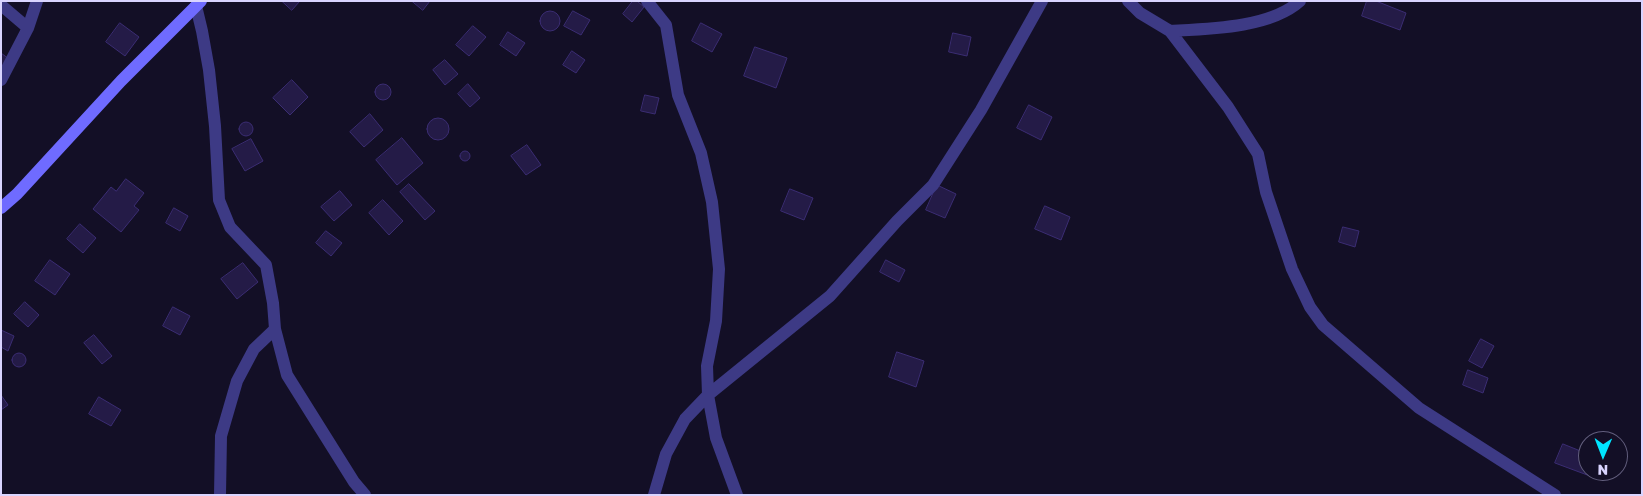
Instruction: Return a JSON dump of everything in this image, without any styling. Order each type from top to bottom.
[{"type":"street","points":[[1,80],[28,28],[37,1]]},
{"type":"street","points":[[647,1],[666,25],[678,95],[701,152],[712,202],[719,269],[716,321],[707,366],[708,395],[716,438],[737,495]]},
{"type":"street","points":[[654,495],[666,454],[684,419],[708,395],[830,296],[897,220],[933,184],[981,110],[1042,1]]},
{"type":"street","points":[[1128,1],[1140,13],[1170,31],[1228,108],[1258,154],[1266,192],[1292,268],[1310,307],[1323,325],[1419,408],[1555,495]]},
{"type":"street","points":[[1170,31],[1247,25],[1292,9],[1300,1]]},
{"type":"street","points":[[1,208],[17,194],[121,81],[198,4]]},
{"type":"street","points":[[198,4],[209,70],[215,126],[219,200],[230,227],[266,265],[273,302],[275,329],[287,375],[354,482],[365,495]]},
{"type":"street","points":[[1,5],[28,28]]},
{"type":"street","points":[[220,495],[221,436],[237,381],[254,350],[275,329]]},
{"type":"building","points":[[282,1],[300,1],[292,10]]},
{"type":"building","points":[[412,1],[430,1],[423,10]]},
{"type":"building","points":[[633,1],[637,1],[644,7],[632,22],[623,14]]},
{"type":"building","points":[[1367,1],[1376,1],[1406,13],[1400,30],[1362,16]]},
{"type":"building","points":[[550,11],[557,14],[560,21],[557,28],[550,31],[543,28],[540,21],[543,14]]},
{"type":"building","points":[[573,11],[590,20],[581,35],[564,26]]},
{"type":"building","points":[[120,23],[139,37],[125,56],[106,42]]},
{"type":"building","points":[[701,23],[722,34],[712,52],[692,41]]},
{"type":"building","points":[[473,26],[486,37],[469,56],[456,45]]},
{"type":"building","points":[[508,32],[525,43],[516,56],[500,45]]},
{"type":"building","points":[[953,33],[971,37],[967,56],[949,52]]},
{"type":"building","points":[[755,47],[787,58],[776,88],[744,76]]},
{"type":"building","points":[[572,51],[585,60],[576,73],[563,65]]},
{"type":"building","points":[[1,53],[9,59],[1,69]]},
{"type":"building","points":[[445,60],[458,74],[445,85],[433,70]]},
{"type":"building","points":[[292,80],[308,97],[290,115],[273,98]]},
{"type":"building","points":[[383,84],[391,92],[383,100],[375,92]]},
{"type":"building","points":[[468,84],[480,98],[470,107],[458,94]]},
{"type":"building","points":[[645,95],[659,98],[655,114],[641,111]]},
{"type":"building","points":[[1029,105],[1052,117],[1041,140],[1017,128]]},
{"type":"building","points":[[370,114],[383,130],[364,147],[350,132]]},
{"type":"building","points":[[438,118],[446,121],[449,129],[446,137],[438,140],[430,137],[427,129],[430,121]]},
{"type":"building","points":[[243,122],[249,122],[253,129],[249,136],[243,136],[239,132],[239,126]]},
{"type":"building","points":[[402,138],[423,163],[397,185],[376,160]]},
{"type":"building","points":[[251,139],[263,161],[245,171],[232,149]]},
{"type":"building","points":[[527,145],[541,165],[526,175],[511,156]]},
{"type":"building","points":[[463,151],[467,151],[470,156],[467,161],[463,161],[460,158],[460,154]]},
{"type":"building","points":[[126,179],[144,193],[134,206],[139,210],[121,232],[93,209],[111,187],[116,191]]},
{"type":"building","points":[[409,184],[435,211],[425,220],[400,192]]},
{"type":"building","points":[[937,185],[956,194],[945,218],[926,210]]},
{"type":"building","points":[[790,189],[813,198],[804,220],[781,211]]},
{"type":"building","points":[[340,191],[352,205],[334,221],[321,207]]},
{"type":"building","points":[[383,200],[403,221],[389,235],[369,213]]},
{"type":"building","points":[[1045,206],[1070,217],[1061,240],[1035,229]]},
{"type":"building","points":[[174,208],[188,216],[180,231],[166,223]]},
{"type":"building","points":[[80,224],[96,238],[83,253],[67,239]]},
{"type":"building","points":[[1343,227],[1359,231],[1355,247],[1339,242]]},
{"type":"building","points":[[326,231],[342,243],[331,256],[316,243]]},
{"type":"building","points":[[50,260],[70,274],[55,295],[35,281]]},
{"type":"building","points":[[886,260],[905,270],[899,282],[880,272]]},
{"type":"building","points":[[243,263],[258,282],[237,299],[221,279]]},
{"type":"building","points":[[25,302],[39,315],[28,327],[14,314]]},
{"type":"building","points":[[173,307],[190,316],[180,335],[163,326]]},
{"type":"building","points":[[1,330],[14,336],[8,351],[1,347]]},
{"type":"building","points":[[94,335],[112,356],[102,364],[84,343]]},
{"type":"building","points":[[1481,339],[1494,346],[1482,368],[1469,361]]},
{"type":"building","points":[[897,352],[924,361],[916,387],[889,377]]},
{"type":"building","points":[[19,353],[24,355],[26,360],[24,365],[19,367],[14,365],[12,360],[14,355]]},
{"type":"building","points":[[1468,370],[1488,378],[1483,393],[1463,385]]},
{"type":"building","points":[[1,395],[8,405],[1,410]]},
{"type":"building","points":[[99,397],[121,410],[111,426],[89,414]]},
{"type":"building","points":[[1563,444],[1578,450],[1578,472],[1555,463]]}]
